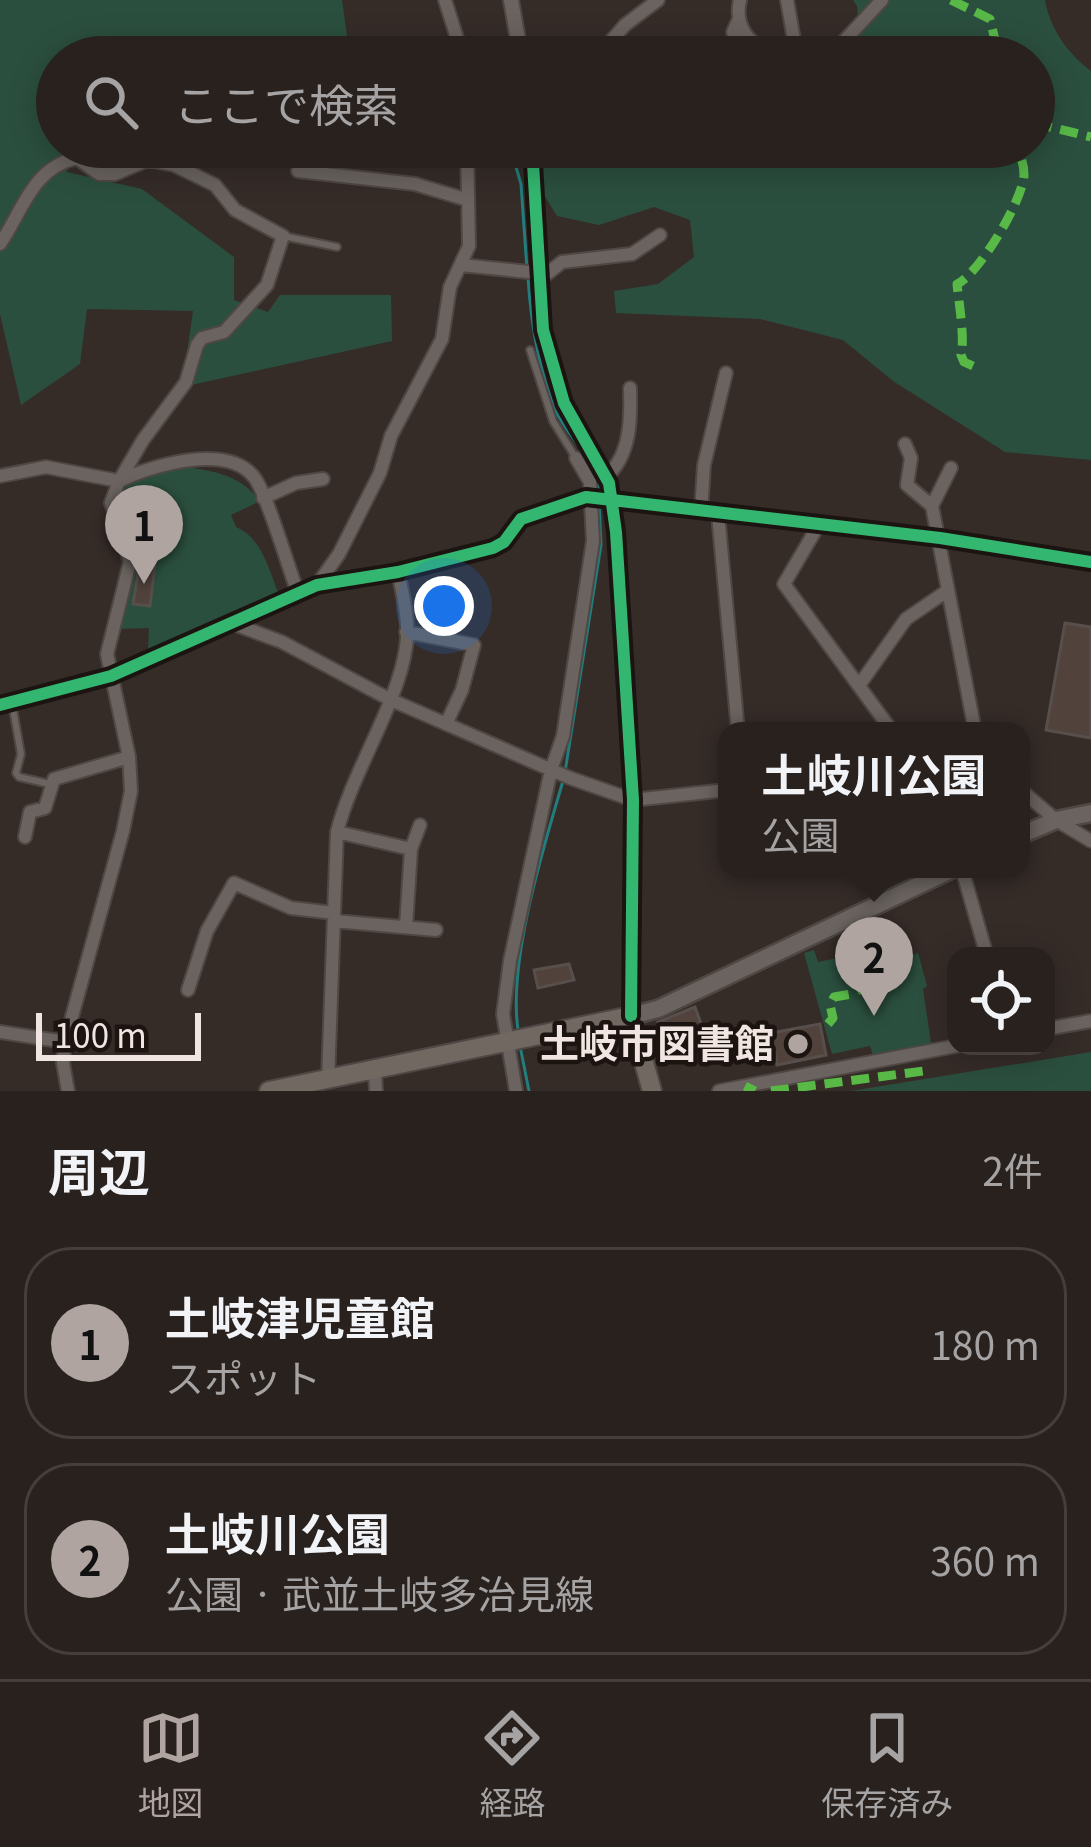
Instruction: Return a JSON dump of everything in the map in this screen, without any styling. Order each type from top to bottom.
[{"type":"main road","points":[[1030,831],[1091,813]]},
{"type":"main road","points":[[269,1091],[328,1080],[375,1081],[658,1009],[939,878]]},
{"type":"main road","points":[[631,1016],[652,1091]]},
{"type":"street","points":[[446,0],[457,36]]},
{"type":"street","points":[[511,0],[517,36]]},
{"type":"street","points":[[615,36],[658,0]]},
{"type":"street","points":[[734,36],[740,0]]},
{"type":"street","points":[[787,0],[793,36]]},
{"type":"street","points":[[849,36],[882,0]]},
{"type":"street","points":[[738,21],[749,36]]},
{"type":"street","points":[[0,244],[51,168]]},
{"type":"street","points":[[91,168],[99,174],[129,168]]},
{"type":"street","points":[[68,1091],[64,1042],[124,831],[131,790],[108,644],[130,562],[111,503],[143,440],[186,382],[197,345],[202,338],[224,332],[267,285],[283,236],[235,210],[215,184],[180,168]]},
{"type":"street","points":[[317,585],[370,494],[391,436],[442,338],[450,287],[470,235],[467,168]]},
{"type":"street","points":[[532,168],[532,274],[543,330],[571,417],[606,477]]},
{"type":"street","points":[[298,172],[376,178],[468,200]]},
{"type":"street","points":[[461,265],[532,274],[562,262],[632,254],[660,235]]},
{"type":"street","points":[[701,512],[704,465],[726,374]]},
{"type":"street","points":[[516,1091],[515,1043],[503,1014],[510,961],[559,774],[600,498],[606,477],[624,452],[630,388]]},
{"type":"street","points":[[905,444],[911,458],[907,484],[932,506],[940,538],[973,722]]},
{"type":"street","points":[[0,476],[46,467],[119,481],[197,458],[245,470],[255,478],[298,593]]},
{"type":"street","points":[[576,458],[600,498],[623,600],[633,800],[631,1016]]},
{"type":"street","points":[[932,506],[951,468]]},
{"type":"street","points":[[263,498],[296,483],[322,479]]},
{"type":"street","points":[[6,704],[111,676],[317,585],[398,572],[493,548],[504,542],[521,519],[600,498],[940,538],[1091,562]]},
{"type":"street","points":[[718,514],[737,722]]},
{"type":"street","points":[[818,526],[784,584],[886,722]]},
{"type":"street","points":[[328,1080],[338,832],[344,804],[406,648],[398,572]]},
{"type":"street","points":[[860,685],[906,619],[946,591]]},
{"type":"street","points":[[234,624],[282,642],[389,699],[559,774],[633,800],[718,791]]},
{"type":"street","points":[[406,632],[474,645],[462,690],[446,724]]},
{"type":"street","points":[[25,837],[30,812],[45,808],[55,778],[128,757]]},
{"type":"street","points":[[1030,798],[1091,841]]},
{"type":"street","points":[[406,927],[411,849],[420,826]]},
{"type":"street","points":[[338,832],[411,849]]},
{"type":"street","points":[[961,878],[984,947]]},
{"type":"street","points":[[188,990],[207,931],[234,883],[291,908],[436,930]]},
{"type":"street","points":[[1055,1027],[1091,1021]]},
{"type":"street","points":[[0,1032],[64,1042]]},
{"type":"street","points":[[719,1091],[947,1048]]},
{"type":"lane","points":[[283,236],[337,248]]},
{"type":"lane","points":[[530,350],[553,421],[576,458]]},
{"type":"lane","points":[[553,421],[571,417]]},
{"type":"lane","points":[[6,704],[21,754],[16,773],[50,784]]},
{"type":"green space","points":[[0,0],[342,0],[347,36],[36,36],[36,168],[67,168],[67,172],[142,189],[234,257],[234,300],[268,312],[280,295],[391,295],[392,341],[182,387],[193,311],[87,309],[80,364],[21,405],[0,314]]},
{"type":"green space","points":[[853,0],[1045,0],[1061,40],[1091,71],[1091,460],[1005,452],[893,381],[843,340],[760,319],[616,313],[614,291],[658,284],[694,257],[690,220],[654,207],[599,225],[557,216],[544,195],[541,168],[1055,168],[1055,36],[859,36]]},
{"type":"green space","points":[[185,467],[227,476],[260,501],[231,515],[236,527],[258,547],[279,595],[148,650],[149,628],[117,629],[135,554],[119,517],[117,489],[130,478]]},
{"type":"green space","points":[[882,942],[883,963],[918,953],[927,986],[923,989],[931,1043],[873,1055],[870,1046],[832,1054],[804,953],[814,950],[818,962]]},
{"type":"green space","points":[[1091,1052],[1091,1091],[851,1091]]},
{"type":"building","points":[[140,563],[155,564],[150,606],[133,604]]},
{"type":"building","points":[[1065,623],[1091,627],[1091,738],[1046,730]]},
{"type":"building","points":[[569,964],[574,980],[538,988],[534,970]]},
{"type":"building","points":[[695,1007],[704,1032],[669,1048],[658,1022]]},
{"type":"building","name":"土岐市図書館","points":[[820,1024],[826,1055],[777,1065],[771,1033]]},
{"type":"waterway","points":[[516,168],[527,269]]},
{"type":"waterway","points":[[528,278],[536,345],[549,393],[588,459],[599,493]]},
{"type":"waterway","points":[[565,772],[601,545],[599,503]]},
{"type":"waterway","points":[[518,1030],[523,939],[563,781]]},
{"type":"waterway","points":[[520,1046],[529,1091]]},
{"type":"marked path","points":[[951,0],[990,19],[994,36]]},
{"type":"marked path","points":[[1055,128],[1091,137]]},
{"type":"marked path","points":[[973,366],[961,355],[957,284],[988,252],[1008,218],[1022,186],[1023,168]]},
{"type":"marked path","points":[[828,1024],[834,997],[852,994],[885,975]]},
{"type":"marked path","points":[[771,1091],[931,1070]]},
{"type":"marked path","points":[[745,1086],[755,1091]]},
{"type":"cycle path","points":[[533,168],[543,330],[564,403],[609,483],[616,532],[633,800],[631,1016]]},
{"type":"cycle path","points":[[0,705],[111,676],[317,585],[398,572],[493,548],[504,542],[521,519],[586,497],[940,538],[1091,562]]},
{"type":"place","name":"土岐津児童館","points":[[144,584]]},
{"type":"place","name":"土岐川公園","points":[[874,1016]]},
{"type":"place","name":"土岐市図書館","points":[[798,1044]]}]
